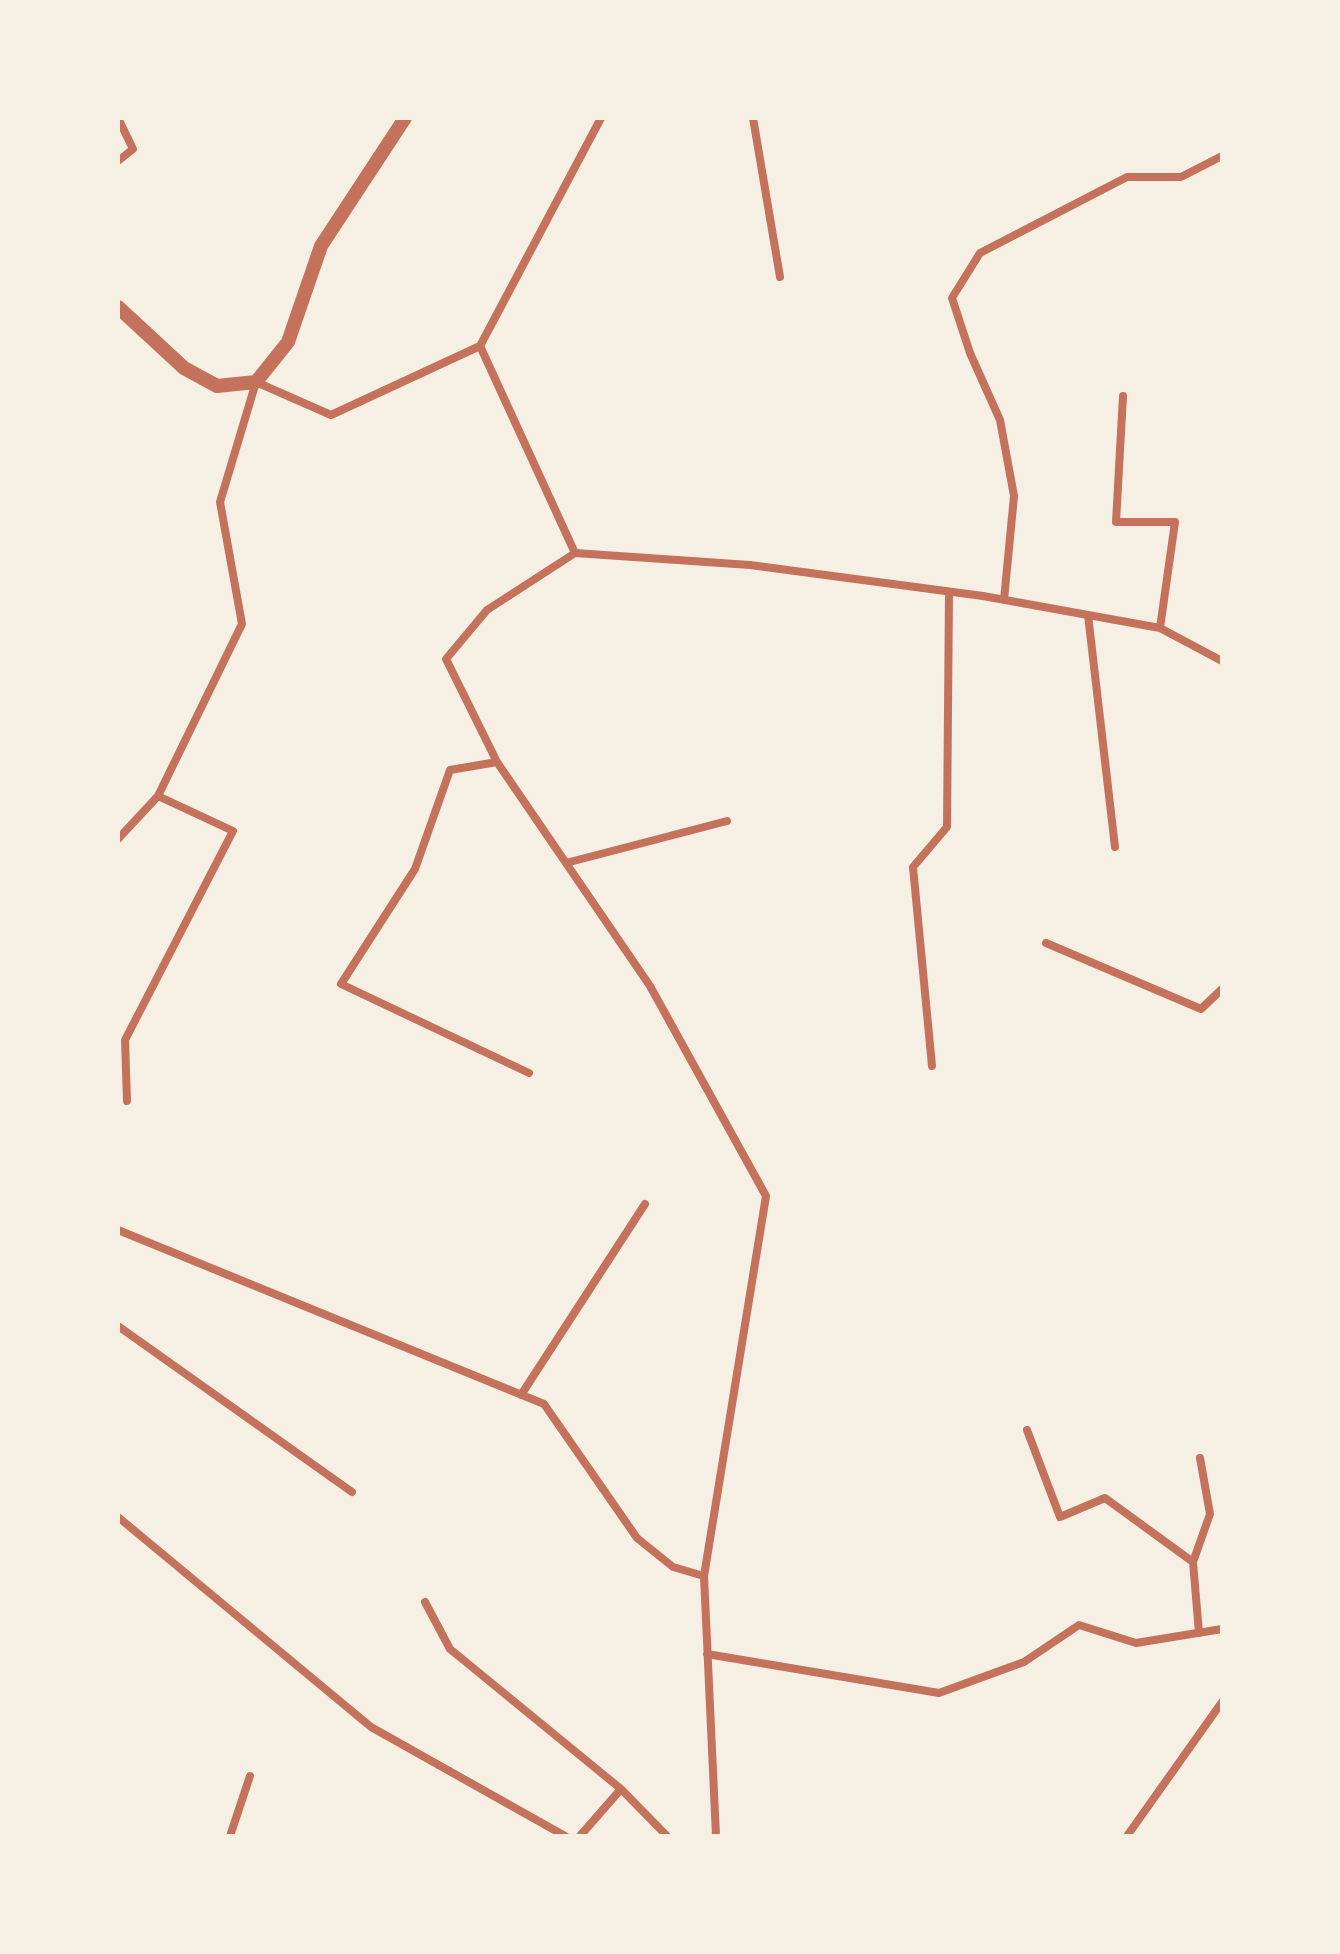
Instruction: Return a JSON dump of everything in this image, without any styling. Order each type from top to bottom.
[{"type":"street","points":[[118,118],[133,149],[118,161]]},
{"type":"street","points":[[118,839],[158,796],[242,624],[220,502],[256,382],[288,342],[321,246],[405,118]]},
{"type":"street","points":[[118,307],[184,368],[217,386],[256,382],[331,415],[480,346],[601,118]]},
{"type":"street","points":[[753,118],[780,277]]},
{"type":"street","points":[[1004,600],[1014,496],[1000,420],[970,353],[952,298],[980,253],[1127,177],[1181,177],[1222,156]]},
{"type":"street","points":[[480,346],[575,553]]},
{"type":"street","points":[[1123,396],[1116,522],[1175,522],[1160,628]]},
{"type":"street","points":[[716,1836],[704,1576],[766,1196],[650,986],[497,762],[446,659],[487,610],[575,553],[750,565],[1004,600],[1160,628],[1222,661]]},
{"type":"street","points":[[932,1066],[913,867],[947,827],[949,592]]},
{"type":"street","points":[[1088,615],[1115,847]]},
{"type":"street","points":[[497,762],[450,770],[415,869],[341,984],[529,1073]]},
{"type":"street","points":[[127,1101],[125,1040],[233,831],[158,796]]},
{"type":"street","points":[[566,863],[727,821]]},
{"type":"street","points":[[1046,943],[1201,1009],[1222,989]]},
{"type":"street","points":[[521,1395],[645,1204]]},
{"type":"street","points":[[118,1230],[544,1404],[637,1538],[673,1567],[704,1576]]},
{"type":"street","points":[[118,1326],[352,1492]]},
{"type":"street","points":[[1027,1430],[1060,1517],[1105,1498],[1193,1562]]},
{"type":"street","points":[[1199,1633],[1193,1562],[1210,1514],[1200,1458]]},
{"type":"street","points":[[118,1517],[371,1727],[565,1836]]},
{"type":"street","points":[[425,1602],[450,1649],[621,1789],[667,1836]]},
{"type":"street","points":[[707,1654],[939,1693],[1024,1662],[1079,1625],[1136,1643],[1222,1629]]},
{"type":"street","points":[[1127,1836],[1222,1702]]},
{"type":"street","points":[[230,1836],[250,1776]]},
{"type":"street","points":[[580,1836],[621,1789]]}]
